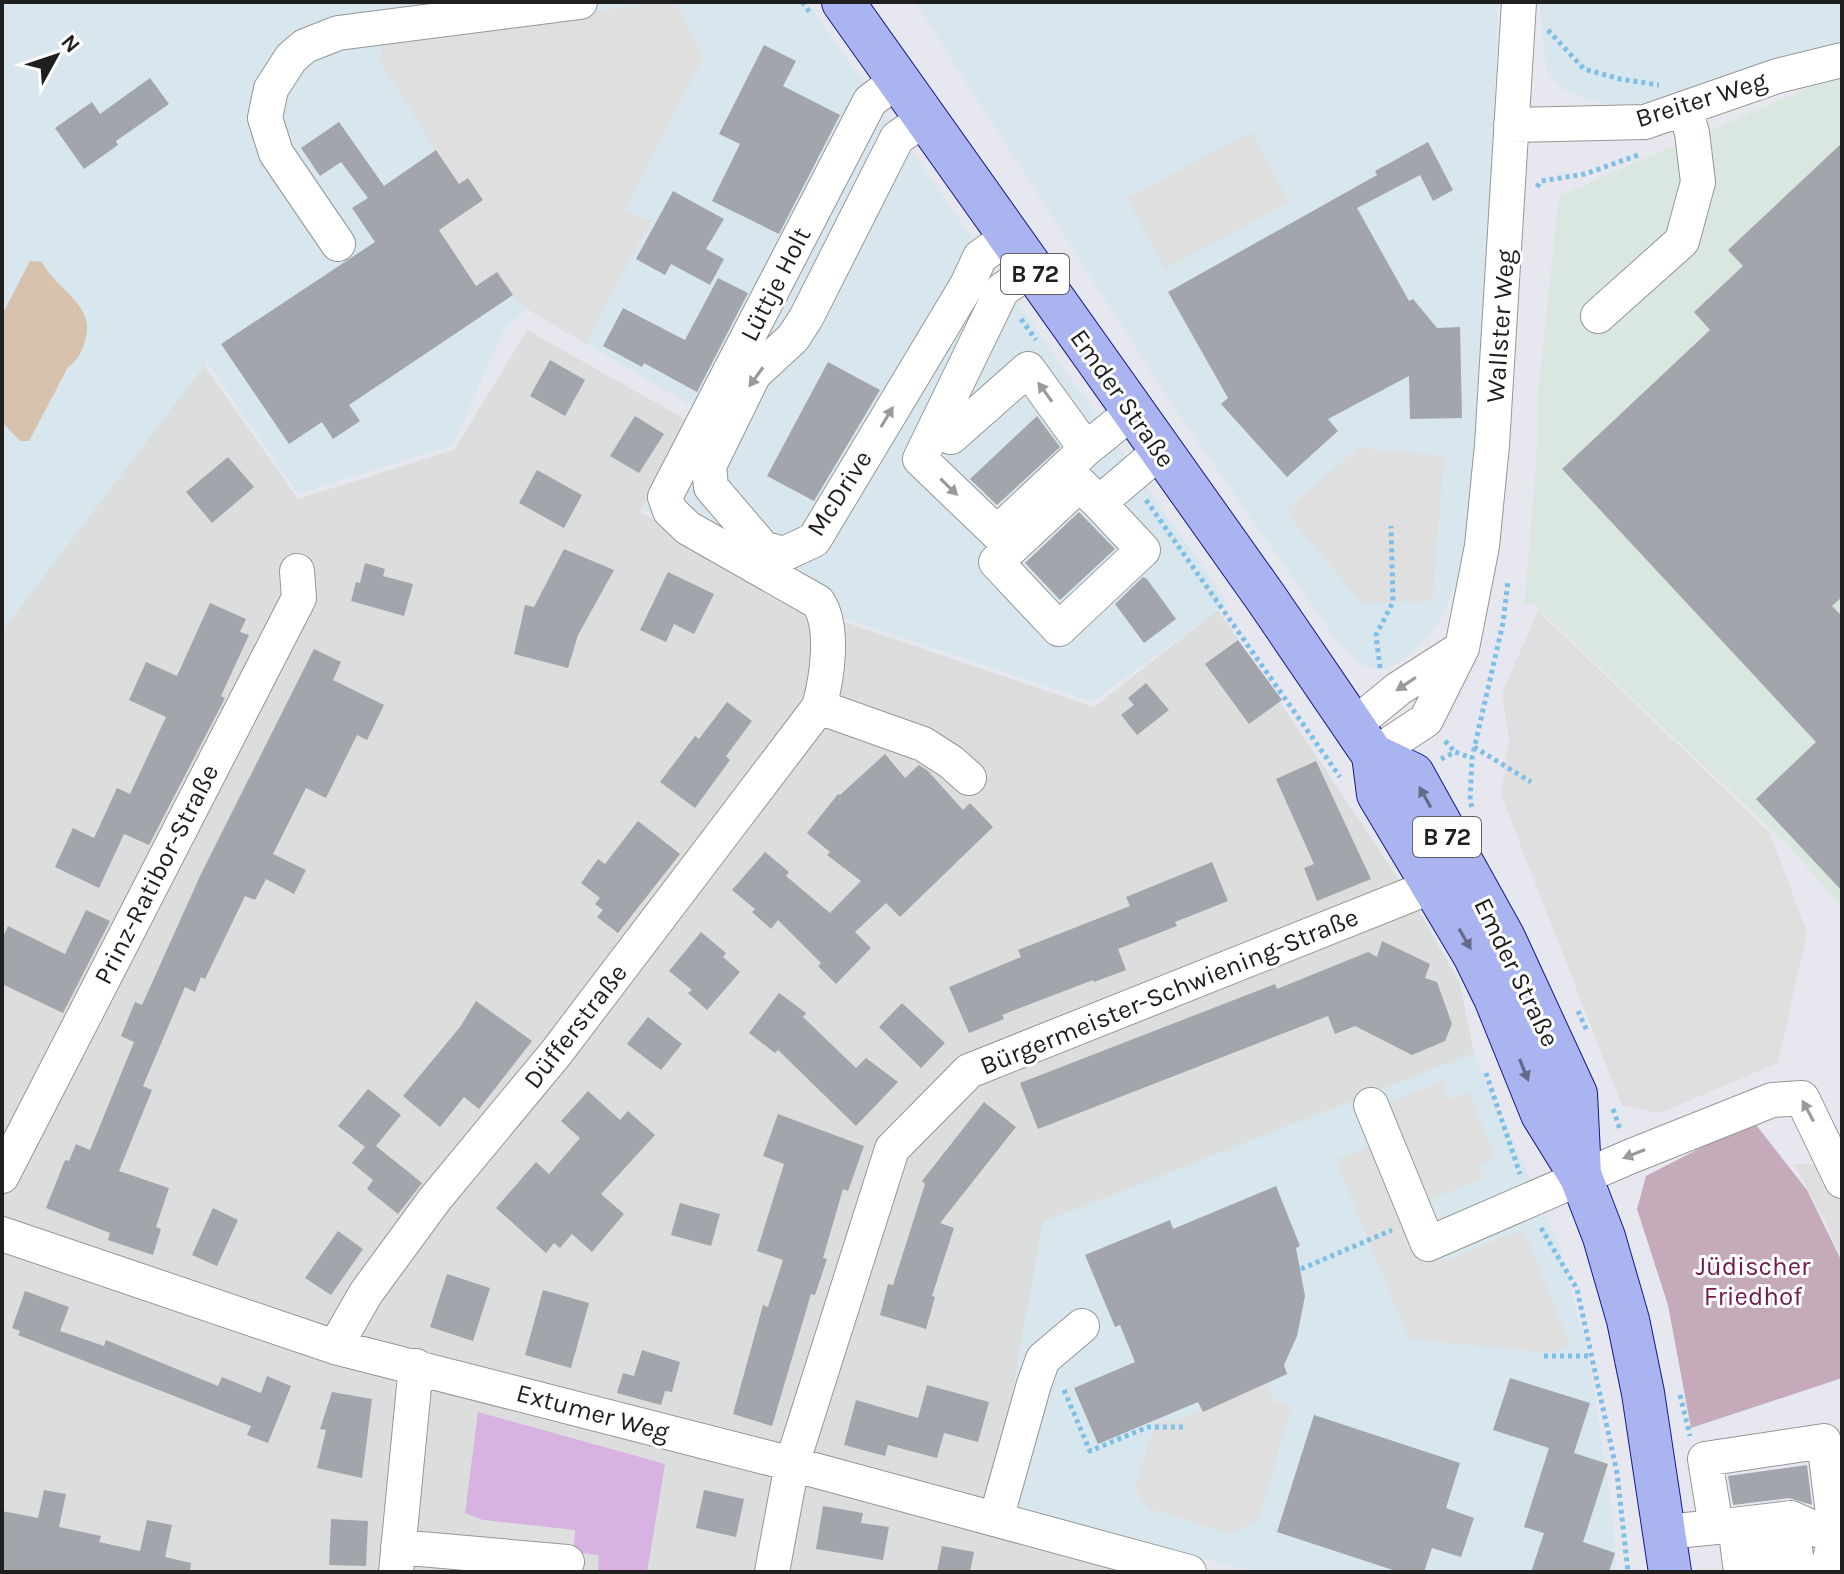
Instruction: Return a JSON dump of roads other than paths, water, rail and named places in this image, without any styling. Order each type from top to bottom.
[{"type":"main road","name":"Emder Straße","points":[[843,2],[1266,598],[1363,740],[1378,794],[1474,955],[1542,1114],[1581,1177],[1604,1237],[1628,1320],[1643,1393],[1668,1552]]},
{"type":"main road","name":"Emder Straße","points":[[1363,740],[1413,774],[1504,938],[1576,1094],[1581,1177]]},
{"type":"street","points":[[338,244],[276,153],[265,118],[271,89],[291,58],[305,46],[338,33],[580,2]]},
{"type":"street","name":"Wallster Weg","points":[[1363,740],[1426,720],[1462,648],[1482,546],[1489,479],[1519,2]]},
{"type":"street","name":"Breiter Weg","points":[[1511,125],[1645,122],[1675,97],[1842,60]]},
{"type":"street","name":"Lüttje Holt","points":[[819,707],[827,669],[827,624],[818,602],[688,528],[670,511],[665,497],[870,101],[898,80]]},
{"type":"street","points":[[1598,316],[1682,241],[1698,182],[1692,133],[1675,97]]},
{"type":"street","name":"McDrive","points":[[926,118],[897,138],[806,318],[793,338],[754,374],[709,466],[711,487],[763,548],[784,554],[814,540],[967,285],[980,257],[1020,253]]},
{"type":"street","points":[[1020,253],[920,459],[997,533],[1086,449],[1132,412]]},
{"type":"street","points":[[937,425],[951,437],[1028,369],[1086,449]]},
{"type":"street","points":[[1099,503],[1160,451]]},
{"type":"street","name":"Prinz-Ratibor-Straße","points":[[2,1176],[299,598],[297,571]]},
{"type":"street","points":[[1363,740],[1398,689],[1462,648]]},
{"type":"street","points":[[819,707],[923,744],[969,778]]},
{"type":"street","name":"Düfferstraße","points":[[335,1347],[366,1293],[435,1199],[556,1053],[819,707]]},
{"type":"street","name":"Bürgermeister-Schwiening-Straße","points":[[772,1572],[792,1464],[892,1149],[969,1071],[1415,893],[1432,883]]},
{"type":"street","points":[[1371,1105],[1428,1244],[1581,1177],[1772,1100],[1802,1098],[1842,1181]]},
{"type":"street","name":"Extumer Weg","points":[[2,1234],[335,1347],[792,1464],[1189,1572]]},
{"type":"street","points":[[996,1519],[1043,1359],[1082,1326]]},
{"type":"street","points":[[416,1366],[397,1560],[567,1562]]},
{"type":"street","points":[[1798,1572],[1751,1523],[1705,1459],[1824,1441],[1839,1538],[1826,1572]]},
{"type":"street","points":[[1741,1572],[1751,1523]]},
{"type":"street","points":[[1751,1523],[1771,1572]]},
{"type":"street","points":[[1668,1552],[1751,1523],[1839,1538]]},
{"type":"park label","name":"Jüdischer Friedhof","points":[[1753,1281]]}]
